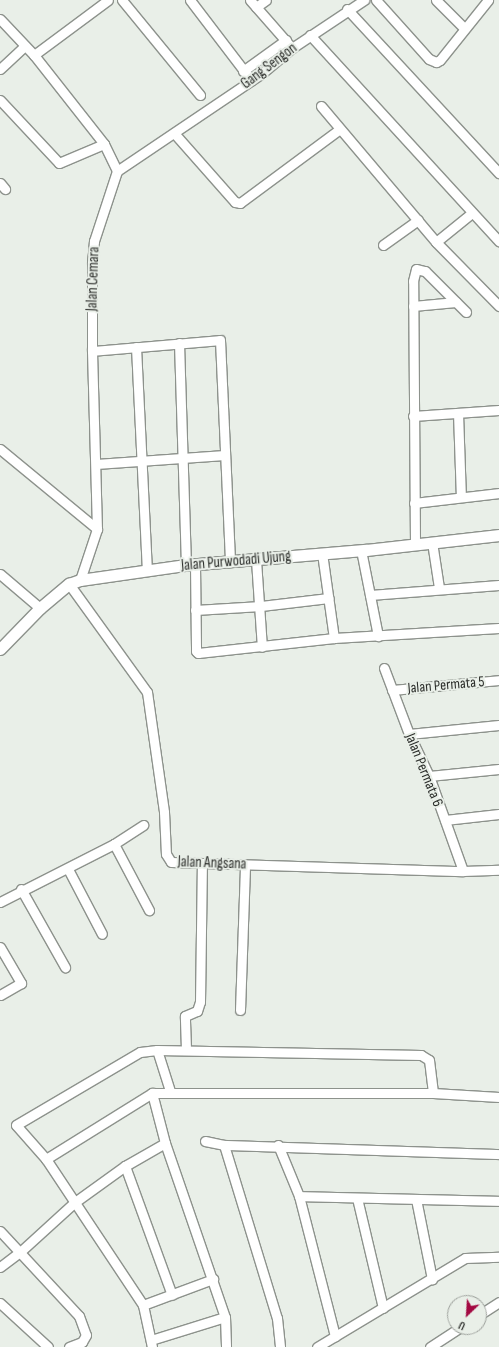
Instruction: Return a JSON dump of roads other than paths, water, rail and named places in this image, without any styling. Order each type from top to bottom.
[{"type":"street","points":[[34,55],[108,0]]},
{"type":"street","points":[[122,0],[200,95]]},
{"type":"street","points":[[190,0],[251,80]]},
{"type":"street","points":[[266,0],[253,4],[292,48]]},
{"type":"street","name":"Gang Sengon","points":[[117,171],[251,80],[292,48],[347,9],[364,0]]},
{"type":"street","points":[[376,0],[430,59],[436,62],[440,60],[464,28],[488,0]]},
{"type":"street","points":[[436,0],[464,28]]},
{"type":"street","points":[[347,9],[499,173]]},
{"type":"street","points":[[0,19],[24,47],[34,55],[104,144],[117,171]]},
{"type":"street","points":[[310,35],[499,241]]},
{"type":"street","points":[[243,71],[286,40]]},
{"type":"street","points":[[0,69],[24,47]]},
{"type":"street","points":[[0,100],[59,163],[104,144]]},
{"type":"street","points":[[320,106],[436,242],[499,306]]},
{"type":"street","points":[[174,133],[235,202],[240,203],[340,129]]},
{"type":"street","name":"Jalan Cemara","points":[[80,580],[97,530],[92,351],[94,241],[117,171]]},
{"type":"street","points":[[436,242],[472,213]]},
{"type":"street","points":[[382,245],[418,220]]},
{"type":"street","points":[[415,543],[413,416],[414,273],[420,268],[466,312]]},
{"type":"street","points":[[413,306],[456,302]]},
{"type":"street","points":[[92,351],[220,340],[230,562]]},
{"type":"street","points":[[179,344],[190,565],[195,610],[197,653],[334,638],[499,628]]},
{"type":"street","points":[[136,347],[147,570]]},
{"type":"street","points":[[413,416],[499,410]]},
{"type":"street","points":[[458,413],[461,497]]},
{"type":"street","points":[[0,449],[97,530]]},
{"type":"street","points":[[96,464],[225,455]]},
{"type":"street","points":[[414,502],[499,493]]},
{"type":"street","name":"Jalan Purwodadi Ujung","points":[[0,649],[40,608],[68,584],[80,580],[190,565],[362,550],[499,535]]},
{"type":"street","points":[[432,542],[439,588]]},
{"type":"street","points":[[362,550],[378,636]]},
{"type":"street","points":[[322,553],[334,638]]},
{"type":"street","points":[[256,560],[261,606],[262,647]]},
{"type":"street","points":[[0,574],[40,608]]},
{"type":"street","name":"Jalan Angsana","points":[[68,584],[147,692],[164,812],[168,859],[171,862],[463,871],[499,870]]},
{"type":"street","points":[[370,595],[439,588],[499,585]]},
{"type":"street","points":[[195,610],[261,606],[328,598]]},
{"type":"street","name":"Jalan Permata 6","points":[[384,668],[409,734],[429,776],[463,871]]},
{"type":"street","name":"Jalan Permata 5","points":[[392,690],[499,680]]},
{"type":"street","points":[[409,734],[499,724]]},
{"type":"street","points":[[429,776],[499,769]]},
{"type":"street","points":[[445,820],[499,814]]},
{"type":"street","points":[[0,902],[21,889],[68,869],[114,844],[143,825]]},
{"type":"street","points":[[114,844],[148,910]]},
{"type":"street","points":[[186,1049],[185,1016],[197,1010],[200,1002],[202,864]]},
{"type":"street","points":[[240,1010],[245,865]]},
{"type":"street","points":[[68,869],[102,934]]},
{"type":"street","points":[[21,889],[65,967]]},
{"type":"street","points":[[0,947],[21,983],[0,995]]},
{"type":"street","points":[[225,1317],[152,1344],[143,1305],[46,1158],[16,1125],[140,1052],[157,1050],[186,1049],[421,1055],[429,1060],[433,1093]]},
{"type":"street","points":[[157,1050],[170,1091]]},
{"type":"street","points":[[46,1158],[152,1092],[433,1093],[499,1097]]},
{"type":"street","points":[[152,1092],[165,1143],[225,1317],[226,1347]]},
{"type":"street","points":[[205,1141],[224,1145],[278,1145],[499,1154]]},
{"type":"street","points":[[0,1267],[20,1252],[74,1202],[125,1166],[165,1143]]},
{"type":"street","points":[[224,1145],[277,1318],[280,1347]]},
{"type":"street","points":[[278,1145],[299,1196],[335,1336]]},
{"type":"street","points":[[125,1166],[172,1295]]},
{"type":"street","points":[[299,1196],[499,1201]]},
{"type":"street","points":[[357,1198],[383,1308]]},
{"type":"street","points":[[416,1199],[432,1279]]},
{"type":"street","points":[[0,1231],[79,1316],[86,1335],[82,1342],[70,1347]]},
{"type":"street","points":[[317,1347],[465,1258],[499,1257]]},
{"type":"street","points":[[143,1305],[213,1279]]},
{"type":"street","points":[[487,1310],[499,1302]]},
{"type":"street","points":[[0,1303],[48,1347]]},
{"type":"street","points":[[430,1347],[449,1335]]}]
